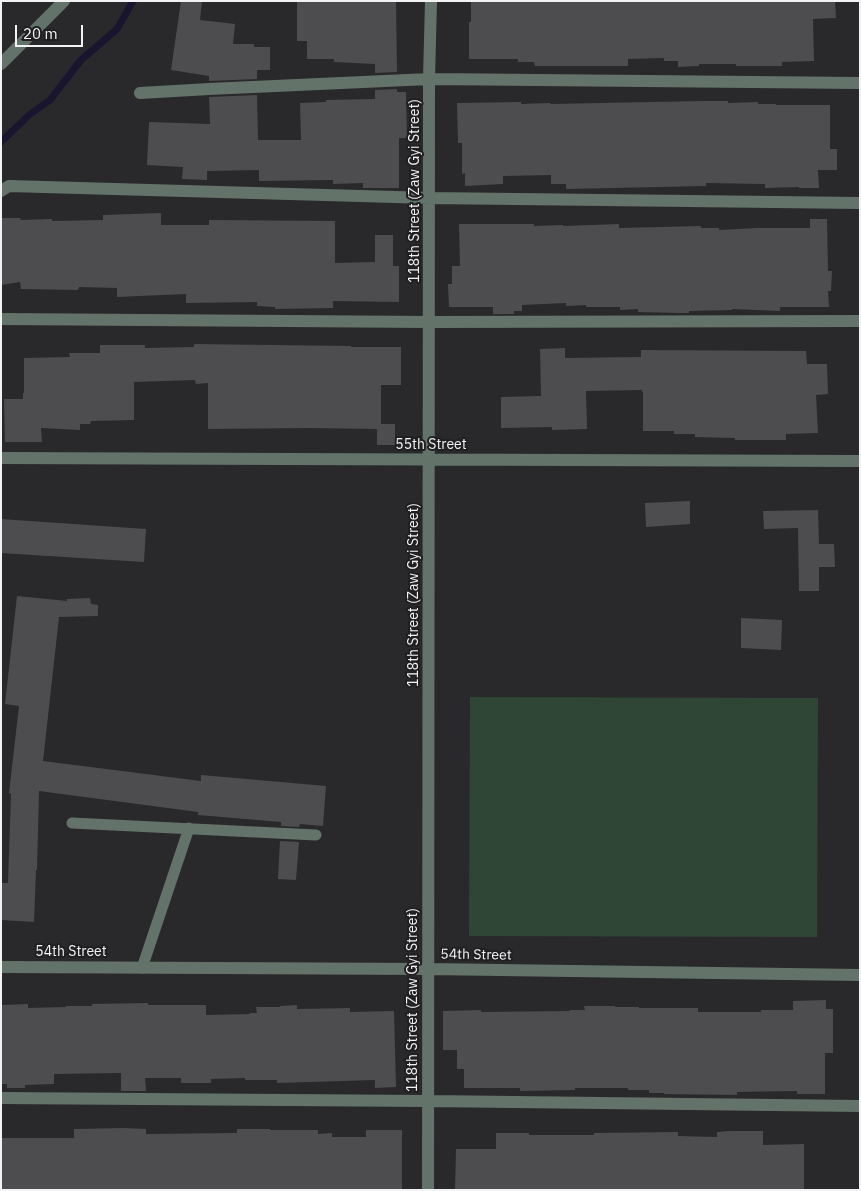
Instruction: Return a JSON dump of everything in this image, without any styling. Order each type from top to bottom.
[{"type":"street","points":[[1,64],[64,1]]},
{"type":"street","name":"118th Street (Zaw Gyi Street)","points":[[428,1190],[429,80],[431,1]]},
{"type":"street","points":[[140,93],[429,80],[860,83]]},
{"type":"street","points":[[1,191],[9,186],[430,198],[860,202]]},
{"type":"street","points":[[1,319],[430,322],[860,321]]},
{"type":"street","name":"55th Street","points":[[1,458],[860,461]]},
{"type":"street","name":"54th Street","points":[[1,967],[428,969],[860,975]]},
{"type":"street","points":[[1,1098],[860,1106]]},
{"type":"lane","points":[[72,823],[316,835]]},
{"type":"lane","points":[[142,968],[189,828]]},
{"type":"green space","points":[[470,697],[818,698],[817,937],[469,936]]},
{"type":"building","points":[[181,1],[202,1],[200,20],[235,24],[233,44],[254,44],[254,47],[270,47],[270,70],[257,70],[257,79],[209,81],[209,76],[171,70]]},
{"type":"building","points":[[297,1],[396,1],[397,72],[375,73],[375,64],[334,62],[334,59],[307,59],[307,41],[297,41]]},
{"type":"building","points":[[471,1],[835,1],[836,18],[813,19],[814,61],[782,62],[782,66],[699,64],[699,66],[678,67],[678,61],[664,61],[664,58],[628,59],[628,66],[535,66],[534,62],[518,62],[518,59],[469,59]]},
{"type":"building","points":[[397,89],[397,92],[406,92],[407,138],[399,138],[399,188],[363,188],[363,183],[333,184],[333,180],[259,181],[259,170],[207,171],[207,180],[182,179],[183,167],[147,165],[149,122],[210,124],[209,97],[257,95],[258,140],[301,140],[300,103],[326,102],[326,100],[375,99],[375,90]]},
{"type":"building","points":[[728,101],[728,103],[758,102],[758,104],[776,105],[830,105],[830,149],[837,149],[837,170],[818,170],[819,188],[765,188],[765,184],[706,183],[706,186],[566,189],[566,184],[551,184],[551,175],[503,176],[503,184],[465,186],[465,173],[462,174],[462,143],[458,143],[457,103],[521,102],[521,104],[550,104]]},
{"type":"building","points":[[161,213],[161,225],[209,225],[209,220],[335,221],[335,263],[375,262],[375,235],[393,235],[393,266],[399,266],[399,302],[333,301],[333,308],[275,309],[275,307],[257,306],[257,302],[186,303],[186,294],[117,297],[117,288],[79,287],[78,290],[21,289],[20,282],[1,285],[1,218],[20,218],[21,220],[52,219],[52,221],[103,220],[103,215]]},
{"type":"building","points":[[810,219],[827,219],[828,271],[832,271],[831,291],[828,291],[829,307],[780,307],[780,311],[732,309],[679,313],[638,312],[638,309],[620,310],[620,307],[566,306],[566,303],[522,305],[522,311],[514,311],[514,314],[493,314],[493,307],[449,307],[448,284],[452,284],[452,266],[460,266],[459,224],[563,226],[619,224],[619,228],[701,226],[701,228],[719,228],[719,230],[810,228]]},
{"type":"building","points":[[194,344],[401,347],[401,385],[381,385],[381,424],[395,424],[395,445],[377,445],[377,429],[208,429],[208,383],[196,384],[195,380],[134,382],[134,420],[91,421],[90,424],[80,424],[80,430],[41,428],[42,442],[5,442],[4,399],[23,399],[24,358],[70,357],[69,353],[100,353],[100,345],[145,345],[145,348],[194,347]]},
{"type":"building","points":[[565,348],[565,358],[641,357],[641,350],[806,351],[807,364],[827,364],[828,394],[816,395],[818,433],[786,434],[786,440],[735,440],[735,438],[695,437],[695,434],[674,434],[674,431],[643,431],[642,390],[586,391],[587,429],[552,430],[552,427],[501,428],[501,397],[541,396],[540,349]]},
{"type":"building","points":[[690,501],[690,524],[646,527],[645,503]]},
{"type":"building","points":[[818,510],[819,544],[834,544],[835,567],[819,567],[819,591],[799,591],[798,528],[764,529],[763,511]]},
{"type":"building","points":[[1,519],[146,529],[144,562],[1,553]]},
{"type":"building","points":[[17,596],[67,601],[67,599],[90,598],[91,604],[98,605],[98,616],[59,617],[43,761],[201,781],[201,775],[326,786],[323,826],[300,824],[299,827],[281,826],[281,822],[198,815],[198,812],[39,791],[34,922],[1,920],[1,883],[8,883],[11,794],[9,793],[19,706],[5,704]]},
{"type":"building","points":[[741,618],[782,620],[781,650],[741,648]]},
{"type":"building","points":[[280,841],[299,842],[296,880],[278,879]]},
{"type":"building","points":[[826,1000],[826,1009],[833,1009],[833,1053],[825,1053],[825,1094],[797,1094],[797,1091],[737,1092],[737,1095],[664,1094],[649,1093],[649,1090],[628,1090],[628,1088],[520,1091],[520,1088],[464,1088],[464,1069],[457,1069],[457,1050],[443,1050],[443,1011],[570,1011],[585,1010],[584,1006],[615,1006],[698,1008],[698,1012],[761,1012],[761,1010],[793,1010],[793,1001]]},
{"type":"building","points":[[148,1003],[148,1005],[206,1005],[206,1015],[250,1014],[257,1013],[256,1007],[297,1005],[297,1009],[350,1008],[350,1012],[394,1011],[396,1087],[375,1088],[375,1080],[277,1083],[277,1080],[245,1080],[245,1078],[211,1079],[211,1083],[181,1083],[181,1078],[145,1078],[146,1091],[121,1091],[121,1073],[54,1074],[54,1084],[25,1085],[25,1088],[7,1088],[7,1084],[1,1084],[1,1005],[28,1004],[28,1008]]},
{"type":"building","points":[[74,1129],[146,1129],[146,1134],[237,1133],[237,1129],[318,1130],[318,1134],[332,1133],[332,1137],[366,1137],[366,1130],[402,1130],[402,1190],[1,1190],[1,1138],[74,1138]]},
{"type":"building","points":[[763,1131],[763,1145],[804,1144],[804,1190],[455,1190],[456,1149],[496,1149],[496,1133],[594,1135],[594,1133],[678,1132],[678,1136],[717,1137],[717,1132]]},
{"type":"waterway","points":[[1,142],[29,115],[50,100],[81,60],[117,29],[133,1]]}]
